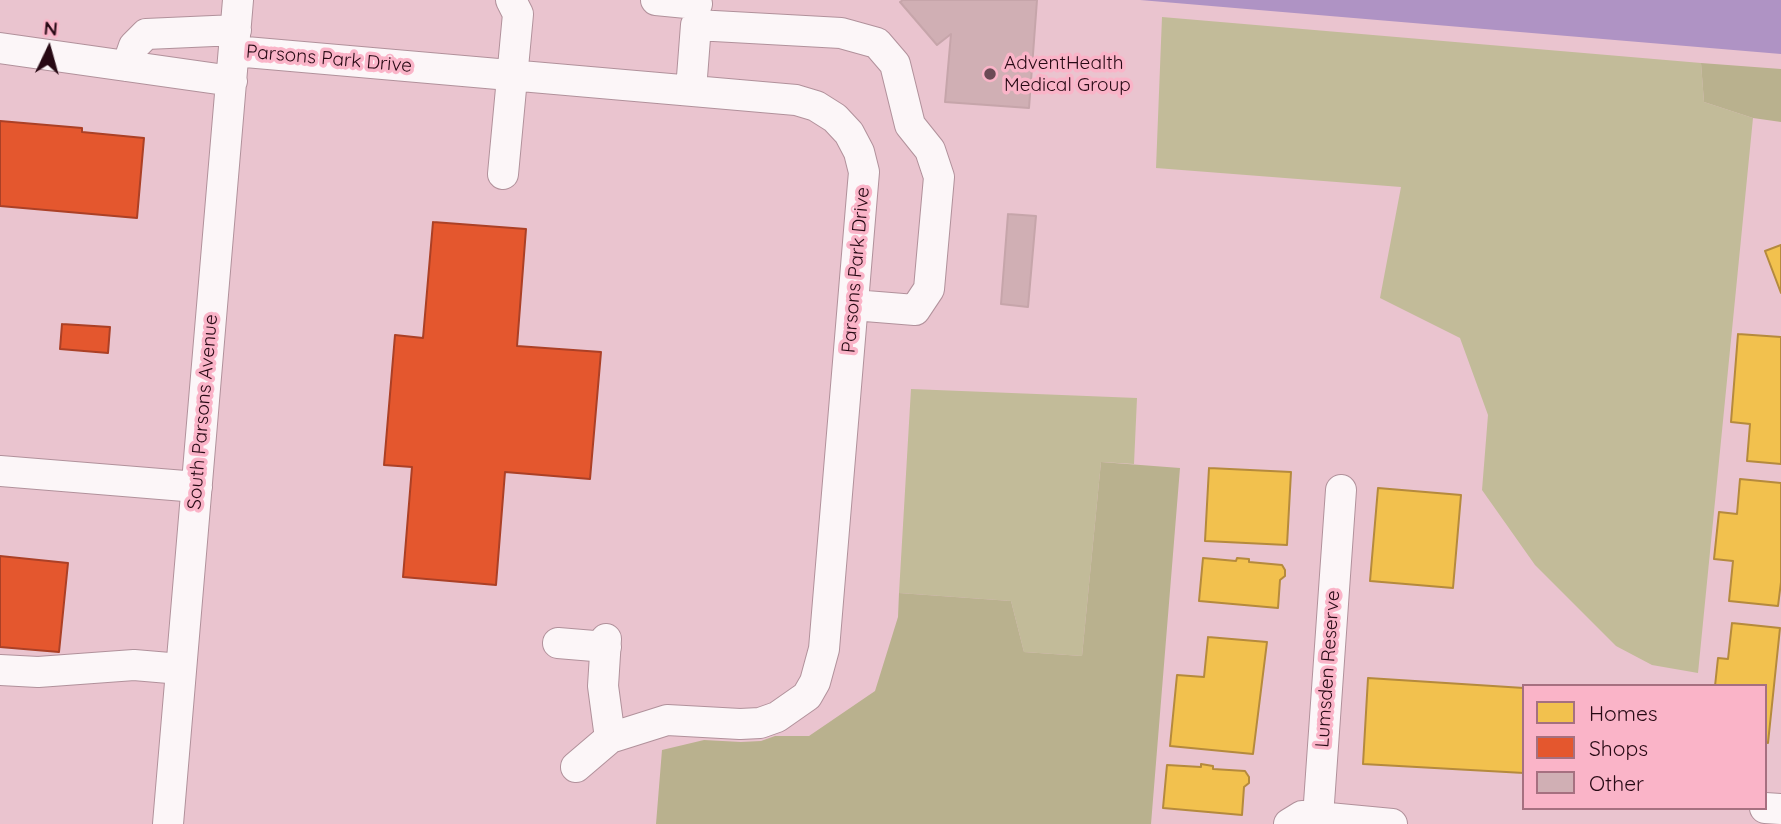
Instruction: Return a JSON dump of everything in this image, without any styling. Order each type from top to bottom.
[{"type":"street","name":"South Parsons Avenue","points":[[168,824],[238,0]]},
{"type":"street","points":[[503,174],[518,15],[511,0]]},
{"type":"street","points":[[656,0],[696,10],[841,33],[877,43],[895,64],[910,125],[930,150],[939,177],[929,289],[915,310],[853,305]]},
{"type":"street","points":[[691,90],[696,10]]},
{"type":"street","name":"Parsons Park Drive","points":[[127,66],[134,46],[146,34],[235,41],[512,75],[796,100],[816,106],[835,118],[849,133],[859,152],[864,172],[824,649],[815,682],[807,696],[777,717],[760,723],[740,724],[667,720],[610,738],[576,767]]},
{"type":"street","points":[[0,48],[232,81]]},
{"type":"street","points":[[0,471],[197,486]]},
{"type":"street","name":"Lumsden Reserve","points":[[1318,817],[1341,490]]},
{"type":"street","points":[[558,643],[606,643],[603,687],[610,738]]},
{"type":"street","points":[[0,670],[38,672],[134,665],[181,669]]},
{"type":"street","points":[[1289,824],[1302,816],[1392,824]]},
{"type":"shaded area","points":[[1140,0],[1781,0],[1781,54]]},
{"type":"shaded area","points":[[1162,17],[1701,63],[1704,102],[1753,118],[1698,673],[1652,665],[1616,646],[1535,565],[1482,490],[1488,415],[1460,338],[1380,298],[1401,187],[1156,168]]},
{"type":"shaded area","points":[[1701,63],[1781,69],[1781,122],[1753,118],[1704,102]]},
{"type":"shaded area","points":[[911,389],[1137,398],[1134,464],[1101,462],[1082,656],[1024,652],[1011,601],[899,593]]},
{"type":"shaded area","points":[[1101,462],[1180,468],[1151,824],[656,824],[662,750],[704,740],[741,742],[761,741],[775,736],[809,736],[875,691],[898,617],[899,593],[1011,601],[1024,652],[1082,656]]},
{"type":"building: Homes","points":[[1781,245],[1781,293],[1765,251]]},
{"type":"building: Homes","points":[[1738,334],[1781,337],[1781,464],[1747,461],[1750,424],[1731,422]]},
{"type":"building: Homes","points":[[1209,468],[1291,472],[1287,545],[1205,541]]},
{"type":"building: Homes","points":[[1740,479],[1781,483],[1781,582],[1778,606],[1729,601],[1733,561],[1714,559],[1719,512],[1737,514]]},
{"type":"building: Homes","points":[[1378,488],[1461,495],[1453,588],[1370,581]]},
{"type":"building: Homes","points":[[1203,558],[1236,561],[1237,558],[1249,559],[1249,562],[1282,565],[1285,576],[1280,580],[1278,608],[1199,601]]},
{"type":"building: Homes","points":[[1732,623],[1780,628],[1768,743],[1767,684],[1715,684],[1718,658],[1728,659]]},
{"type":"building: Homes","points":[[1208,637],[1267,642],[1253,754],[1170,746],[1177,675],[1204,677]]},
{"type":"building: Homes","points":[[1368,678],[1522,688],[1522,773],[1363,764]]},
{"type":"building: Homes","points":[[1201,764],[1213,766],[1213,769],[1245,771],[1249,783],[1244,787],[1242,815],[1163,808],[1167,765],[1201,767]]},
{"type":"building: Shops","points":[[0,121],[82,128],[82,132],[144,138],[137,218],[0,206]]},
{"type":"building: Shops","points":[[433,222],[526,229],[517,346],[601,352],[590,479],[505,472],[496,585],[403,577],[412,467],[384,465],[395,335],[423,338]]},
{"type":"building: Shops","points":[[62,324],[110,327],[108,353],[60,349]]},
{"type":"building: Shops","points":[[0,556],[68,563],[59,652],[0,647]]},
{"type":"building: Other","name":"AdventHealth Medical Group","points":[[1037,0],[1029,108],[945,102],[951,34],[937,45],[900,2]]},
{"type":"building: Other","points":[[1008,214],[1036,216],[1028,307],[1001,304]]},
{"type":"place","name":"AdventHealth Medical Group","points":[[990,74]]}]
